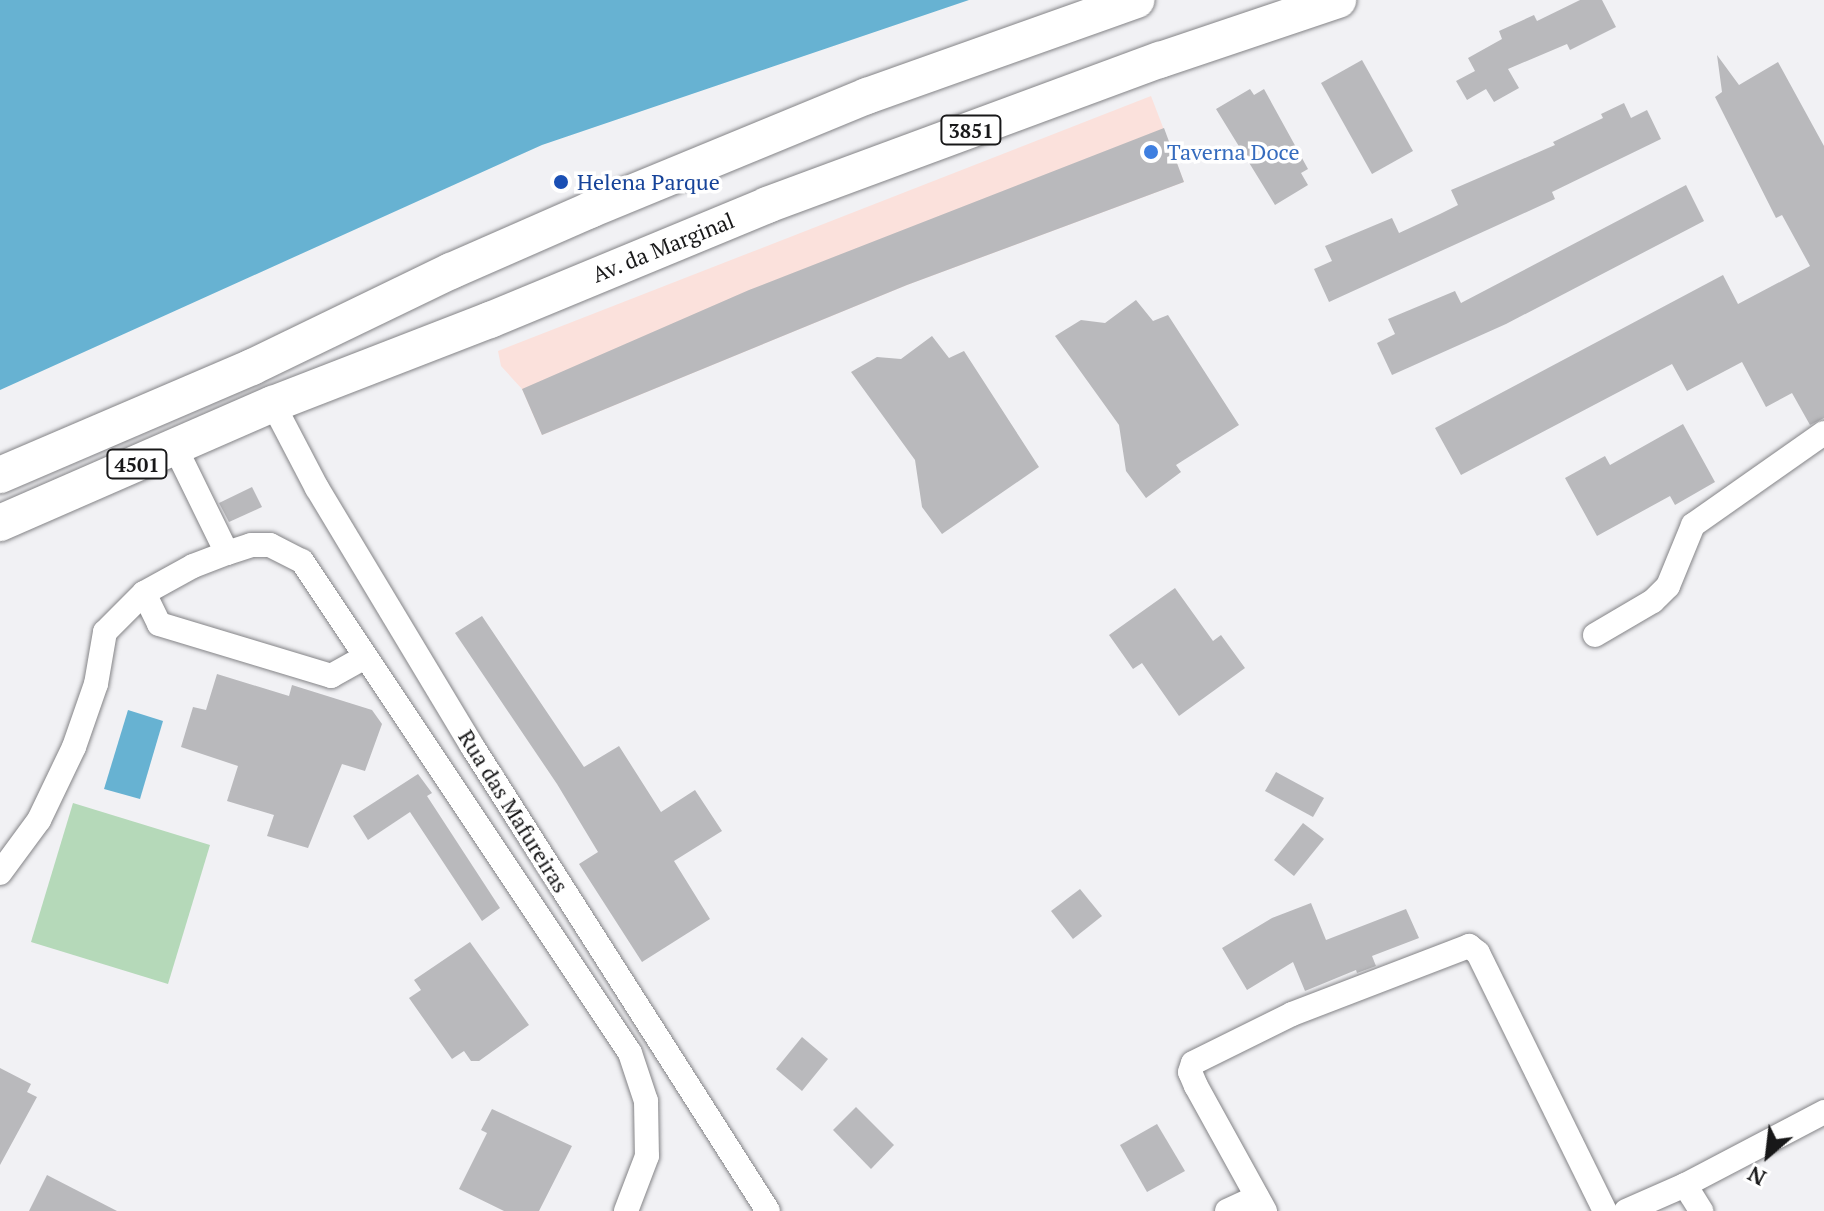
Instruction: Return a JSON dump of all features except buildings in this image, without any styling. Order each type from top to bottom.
[{"type":"main road","name":"4501","points":[[0,475],[252,367],[451,271],[590,210],[867,96],[1136,0]]},
{"type":"main road","name":"Av. da Marginal","points":[[0,523],[273,404],[490,320],[767,205],[1160,60],[1338,0]]},
{"type":"street","name":"Rua das Mafureiras","points":[[273,404],[317,488],[472,746],[768,1211]]},
{"type":"street","points":[[1595,635],[1653,601],[1668,586],[1693,525],[1824,433]]},
{"type":"street","points":[[175,447],[227,553]]},
{"type":"street","points":[[0,873],[39,820],[74,747],[96,684],[105,632],[144,593],[193,566],[227,553],[251,545],[270,545],[302,561],[630,1053],[646,1101],[647,1156],[626,1211]]},
{"type":"street","points":[[144,593],[159,624],[331,676],[365,657]]},
{"type":"street","points":[[1227,1211],[1261,1204],[1196,1086],[1190,1072],[1193,1063],[1292,1014],[1469,946],[1478,953],[1605,1211]]},
{"type":"street","points":[[1626,1211],[1685,1185],[1824,1112]]},
{"type":"street","points":[[1685,1185],[1701,1211]]},
{"type":"shaded area","points":[[1151,96],[1184,182],[907,285],[542,435],[522,389],[501,366],[498,351]]},
{"type":"green space","points":[[73,803],[210,845],[168,984],[31,942]]},
{"type":"water","points":[[0,0],[969,0],[542,145],[0,390]]},
{"type":"water","points":[[128,710],[163,721],[140,799],[104,789]]},
{"type":"place","name":"Taverna Doce","points":[[1151,152]]},
{"type":"place","name":"Helena Parque","points":[[561,182]]}]
